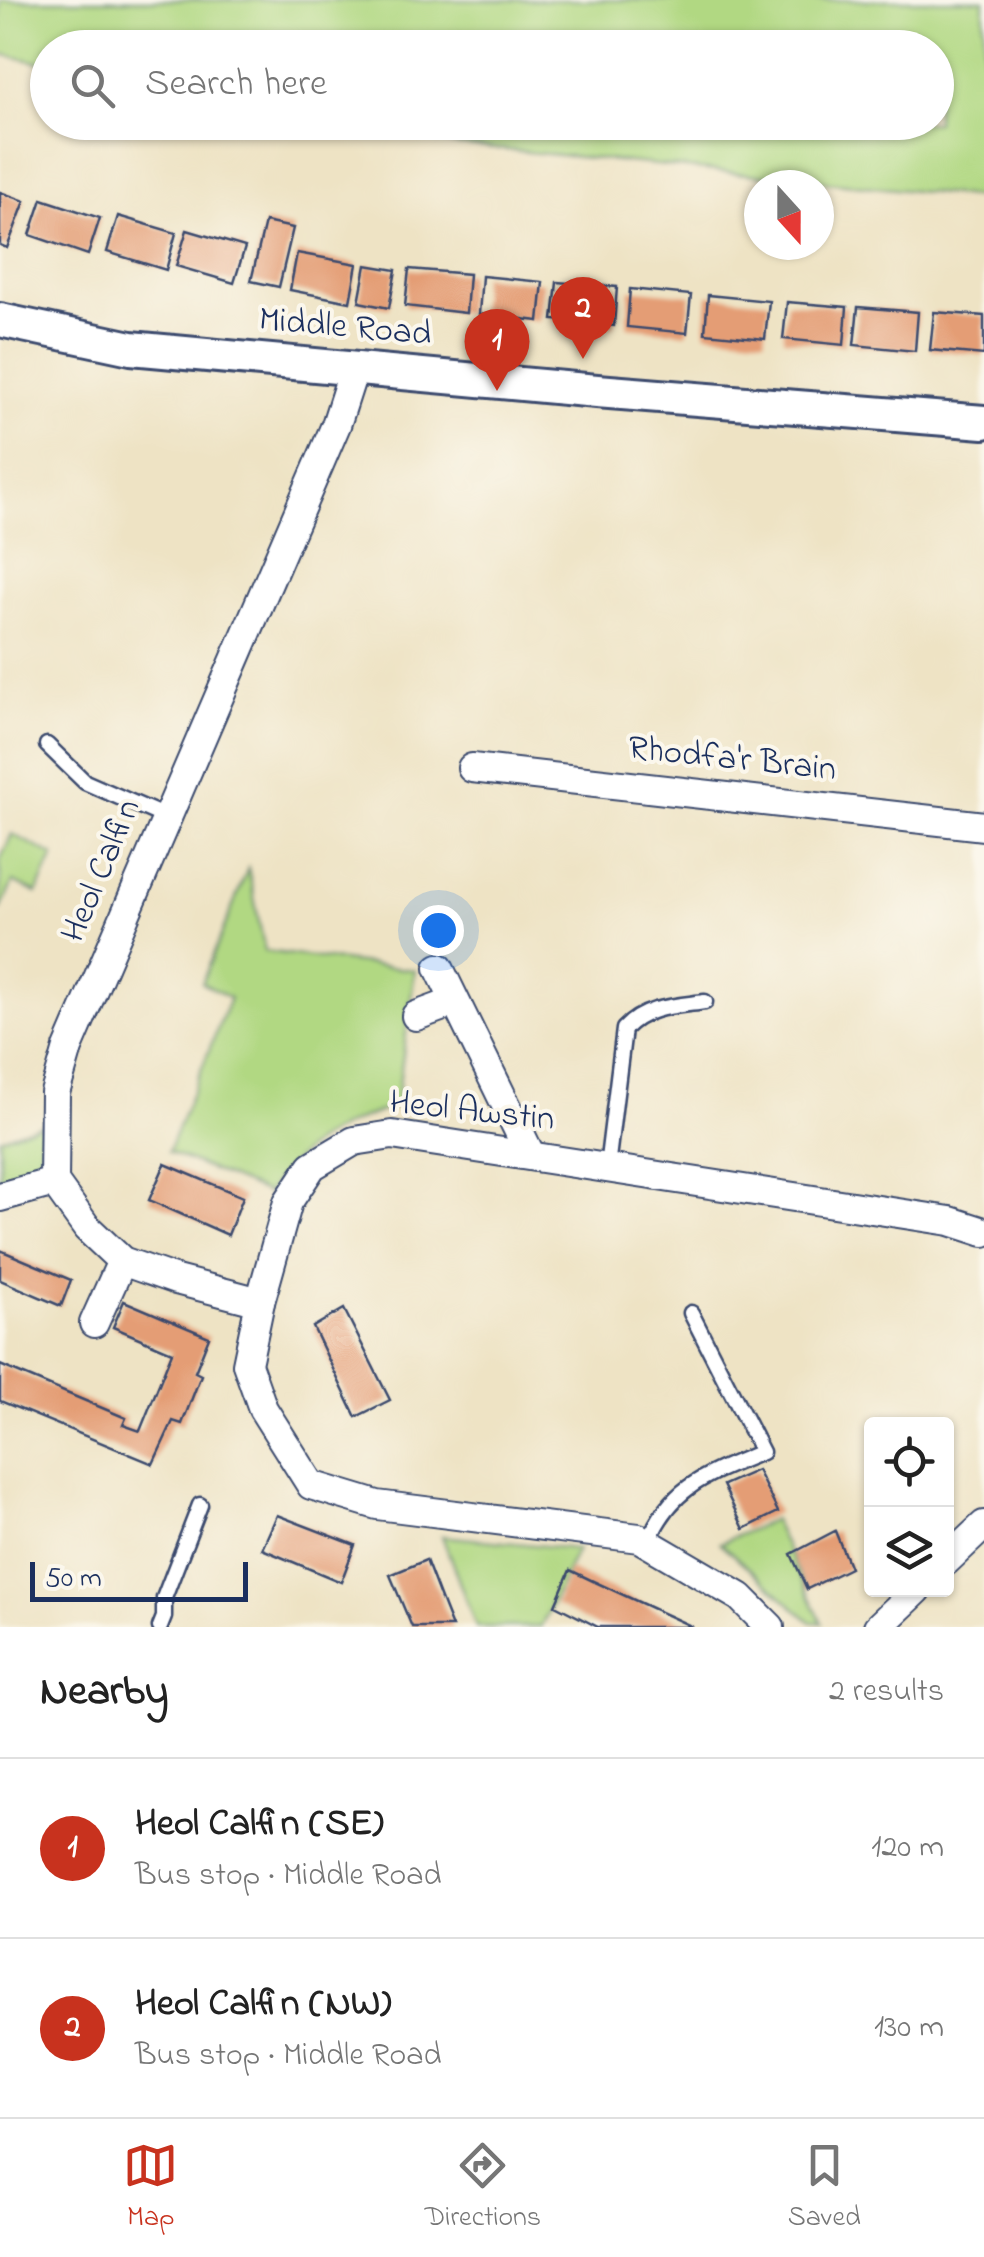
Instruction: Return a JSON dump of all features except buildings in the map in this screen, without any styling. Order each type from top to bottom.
[{"type":"street","name":"Middle Road","points":[[0,320],[131,348],[984,422]]},
{"type":"street","name":"Heol Calfin","points":[[54,1182],[55,1093],[68,1048],[336,425],[354,368]]},
{"type":"street","name":"Rhodfa'r Brain","points":[[472,768],[984,826]]},
{"type":"street","points":[[439,968],[530,1154]]},
{"type":"street","points":[[416,1016],[454,1002]]},
{"type":"street","name":"Heol Awstin","points":[[770,1627],[740,1597],[648,1542],[377,1505],[311,1485],[263,1409],[247,1364],[288,1202],[312,1166],[354,1141],[392,1135],[950,1220],[984,1232]]},
{"type":"street","points":[[0,1197],[54,1182],[86,1228],[122,1262],[260,1302]]},
{"type":"street","points":[[94,1324],[122,1262]]},
{"type":"street","points":[[954,1553],[984,1525]]},
{"type":"street","points":[[878,1627],[910,1597]]},
{"type":"lane","points":[[47,745],[85,782],[166,817]]},
{"type":"lane","points":[[608,1167],[624,1029],[633,1020],[658,1009],[705,1002]]},
{"type":"lane","points":[[648,1542],[656,1520],[684,1488],[762,1452],[691,1312]]},
{"type":"lane","points":[[160,1627],[164,1598],[200,1505]]},
{"type":"green space","points":[[0,0],[984,0],[984,198],[834,183],[834,170],[744,170],[744,174],[432,140],[954,140],[954,30],[30,30],[30,60],[0,54]]},
{"type":"green space","points":[[12,834],[54,856],[37,893],[13,882],[0,911],[0,860]]},
{"type":"green space","points":[[248,868],[265,951],[415,970],[396,1106],[339,1128],[309,1147],[267,1193],[168,1152],[230,998],[202,983]]},
{"type":"green space","points":[[41,1124],[41,1154],[30,1173],[0,1181],[0,1138]]},
{"type":"green space","points":[[773,1520],[822,1623],[811,1622],[720,1543]]},
{"type":"green space","points":[[442,1536],[577,1549],[541,1627],[476,1627]]},
{"type":"place","name":"Heol Calfin (NW)","points":[[583,359]]},
{"type":"place","name":"Heol Calfin (SE)","points":[[497,391]]}]
